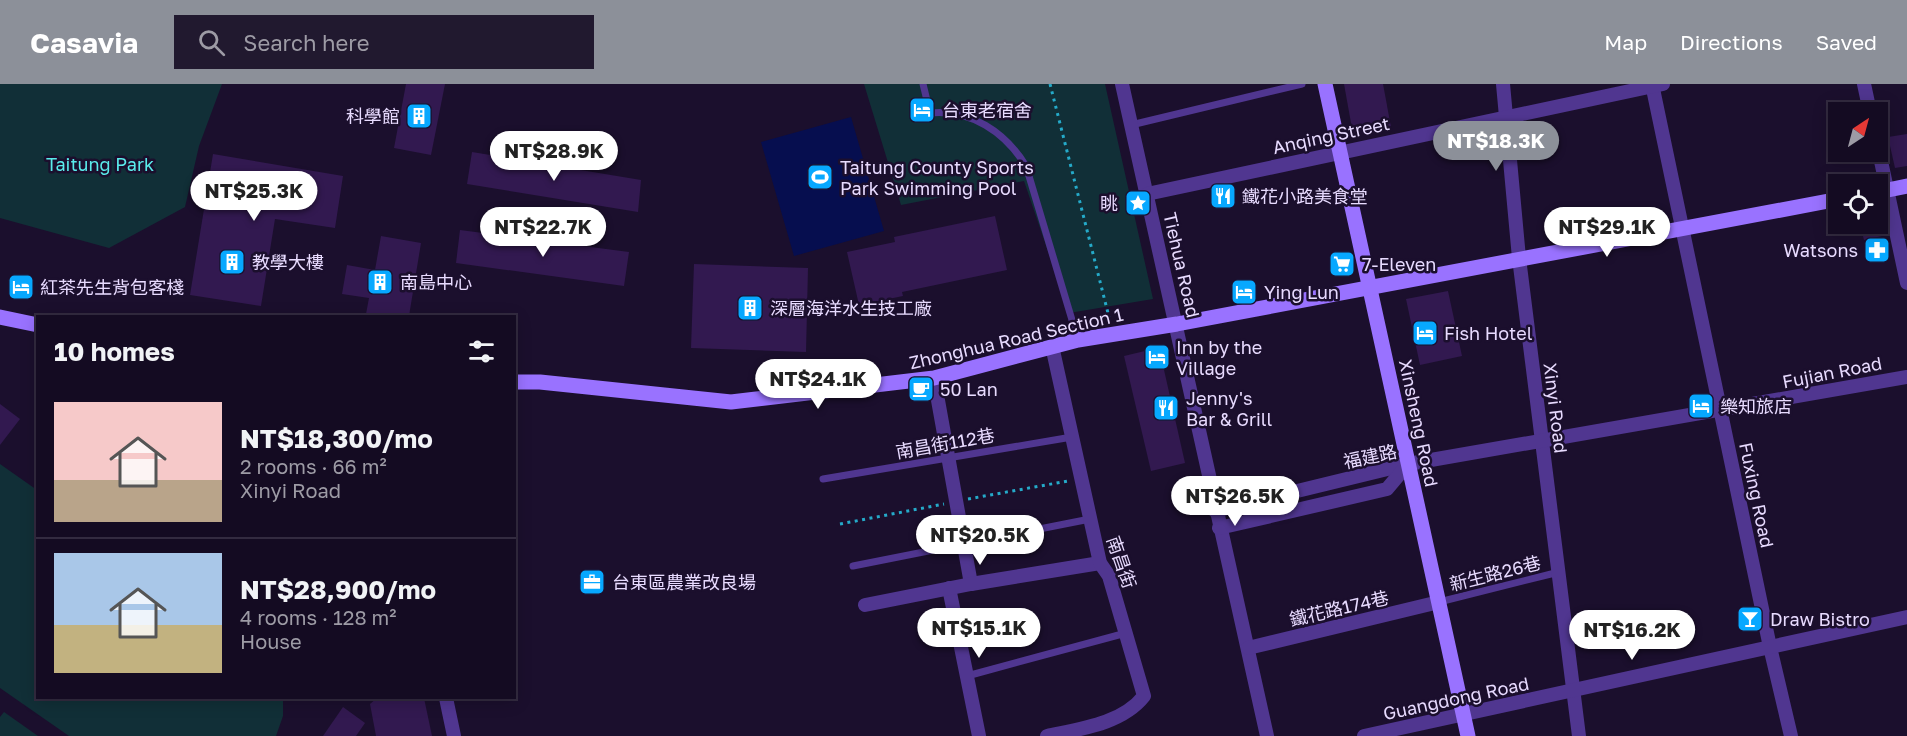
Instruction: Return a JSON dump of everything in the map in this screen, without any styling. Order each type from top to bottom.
[{"type":"street","name":"Tiehua Road","points":[[1122,84],[1177,324],[1215,511],[1267,736]]},
{"type":"street","name":"Xinsheng Road","points":[[1325,84],[1468,736]]},
{"type":"street","name":"Xinyi Road","points":[[1503,84],[1519,258],[1579,736]]},
{"type":"street","points":[[1864,84],[1868,102]]},
{"type":"street","name":"Anqing Street","points":[[1147,194],[1339,151],[1656,85]]},
{"type":"street","name":"Fuxing Road","points":[[1656,85],[1682,227],[1770,648],[1791,736]]},
{"type":"street","points":[[1888,190],[1907,186]]},
{"type":"street","name":"Zhonghua Road Section 1","points":[[516,382],[552,383],[731,402],[934,378],[1078,340],[1177,324],[1828,201]]},
{"type":"street","points":[[1888,210],[1907,283]]},
{"type":"street","points":[[0,318],[36,325]]},
{"type":"street","name":"南昌街","points":[[1052,346],[1100,563],[1109,576],[1144,696],[1125,713],[1097,731]]},
{"type":"street","name":"Fujian Road","points":[[1408,464],[1542,438],[1722,411],[1907,377]]},
{"type":"street","points":[[934,378],[971,584]]},
{"type":"street","name":"福建路","points":[[1215,511],[1408,464]]},
{"type":"street","name":"福建路","points":[[1219,528],[1387,489],[1408,464]]},
{"type":"street","points":[[865,606],[949,588],[1100,563]]},
{"type":"street","points":[[949,588],[979,736]]},
{"type":"street","name":"鐵花路174巷","points":[[1248,648],[1439,602]]},
{"type":"street","name":"Guangdong Road","points":[[1364,736],[1907,617]]},
{"type":"street","points":[[446,699],[454,736]]},
{"type":"street","points":[[1047,736],[1097,731]]},
{"type":"lane","points":[[923,84],[930,113],[949,111],[975,119],[1014,146],[1026,166],[1078,340]]},
{"type":"lane","points":[[1131,124],[1302,84]]},
{"type":"lane","name":"南昌街112巷","points":[[824,479],[1072,437]]},
{"type":"lane","points":[[853,566],[1090,519]]},
{"type":"lane","name":"新生路26巷","points":[[1439,602],[1558,572]]},
{"type":"lane","points":[[967,676],[1126,633]]},
{"type":"path","points":[[1050,84],[1113,334]]},
{"type":"green space","name":"Taitung Park","points":[[0,84],[222,84],[199,146],[185,207],[109,248],[0,218]]},
{"type":"green space","points":[[864,84],[1105,84],[1153,299],[1069,313],[1024,181],[901,205]]},
{"type":"green space","points":[[0,464],[36,489],[36,699],[283,699],[283,716],[276,736],[69,736],[0,688]]},
{"type":"green space","points":[[4,712],[38,736],[0,736],[0,717]]},
{"type":"shaded area","name":"Taitung County Sports Park Swimming Pool","points":[[851,117],[884,231],[794,256],[761,142]]},
{"type":"building","name":"科學館","points":[[406,84],[445,84],[431,155],[394,148]]},
{"type":"building","points":[[1344,84],[1383,84],[1391,127],[1353,134]]},
{"type":"building","points":[[1907,134],[1907,166],[1895,168],[1888,137]]},
{"type":"building","points":[[472,152],[641,180],[638,212],[467,184]]},
{"type":"building","name":"教學大樓","points":[[213,154],[343,176],[335,228],[275,219],[261,306],[190,295]]},
{"type":"building","points":[[995,216],[1007,270],[902,292],[903,296],[859,305],[847,252],[895,242],[894,237]]},
{"type":"building","points":[[460,230],[629,252],[624,286],[456,263]]},
{"type":"building","points":[[1862,234],[1882,234],[1882,236],[1864,240]]},
{"type":"building","name":"南島中心","points":[[381,236],[421,243],[409,315],[366,314],[369,298],[342,294],[347,265],[375,270]]},
{"type":"building","name":"深層海洋水生技工廠","points":[[694,264],[808,268],[806,352],[691,348]]},
{"type":"building","points":[[1448,291],[1462,356],[1420,365],[1406,299]]},
{"type":"building","points":[[1149,350],[1162,361],[1185,463],[1151,471],[1124,356]]},
{"type":"building","points":[[0,404],[20,419],[0,445]]},
{"type":"building","points":[[376,699],[424,699],[432,736],[376,736],[370,704]]},
{"type":"building","points":[[343,707],[365,723],[356,736],[323,736]]},
{"type":"place","name":"台東老宿舍","points":[[922,110]]},
{"type":"place","name":"科學館","points":[[419,116]]},
{"type":"place","name":"Taitung County Sports Park Swimming Pool","points":[[820,177]]},
{"type":"place","name":"鐵花小路美食堂","points":[[1223,196]]},
{"type":"place","name":"眺","points":[[1138,203]]},
{"type":"place","name":"Watsons","points":[[1877,250]]},
{"type":"place","name":"教學大樓","points":[[232,262]]},
{"type":"place","name":"7-Eleven","points":[[1342,264]]},
{"type":"place","name":"南島中心","points":[[380,282]]},
{"type":"place","name":"紅茶先生背包客棧","points":[[21,287]]},
{"type":"place","name":"Ying Lun","points":[[1244,292]]},
{"type":"place","name":"深層海洋水生技工廠","points":[[750,308]]},
{"type":"place","name":"Fish Hotel","points":[[1425,333]]},
{"type":"place","name":"Inn by the Village","points":[[1157,357]]},
{"type":"place","name":"50 Lan","points":[[921,389]]},
{"type":"place","name":"樂知旅店","points":[[1701,406]]},
{"type":"place","name":"Jenny's Bar & Grill","points":[[1166,408]]},
{"type":"place","name":"台東區農業改良場","points":[[592,582]]},
{"type":"place","name":"Draw Bistro","points":[[1750,619]]}]
